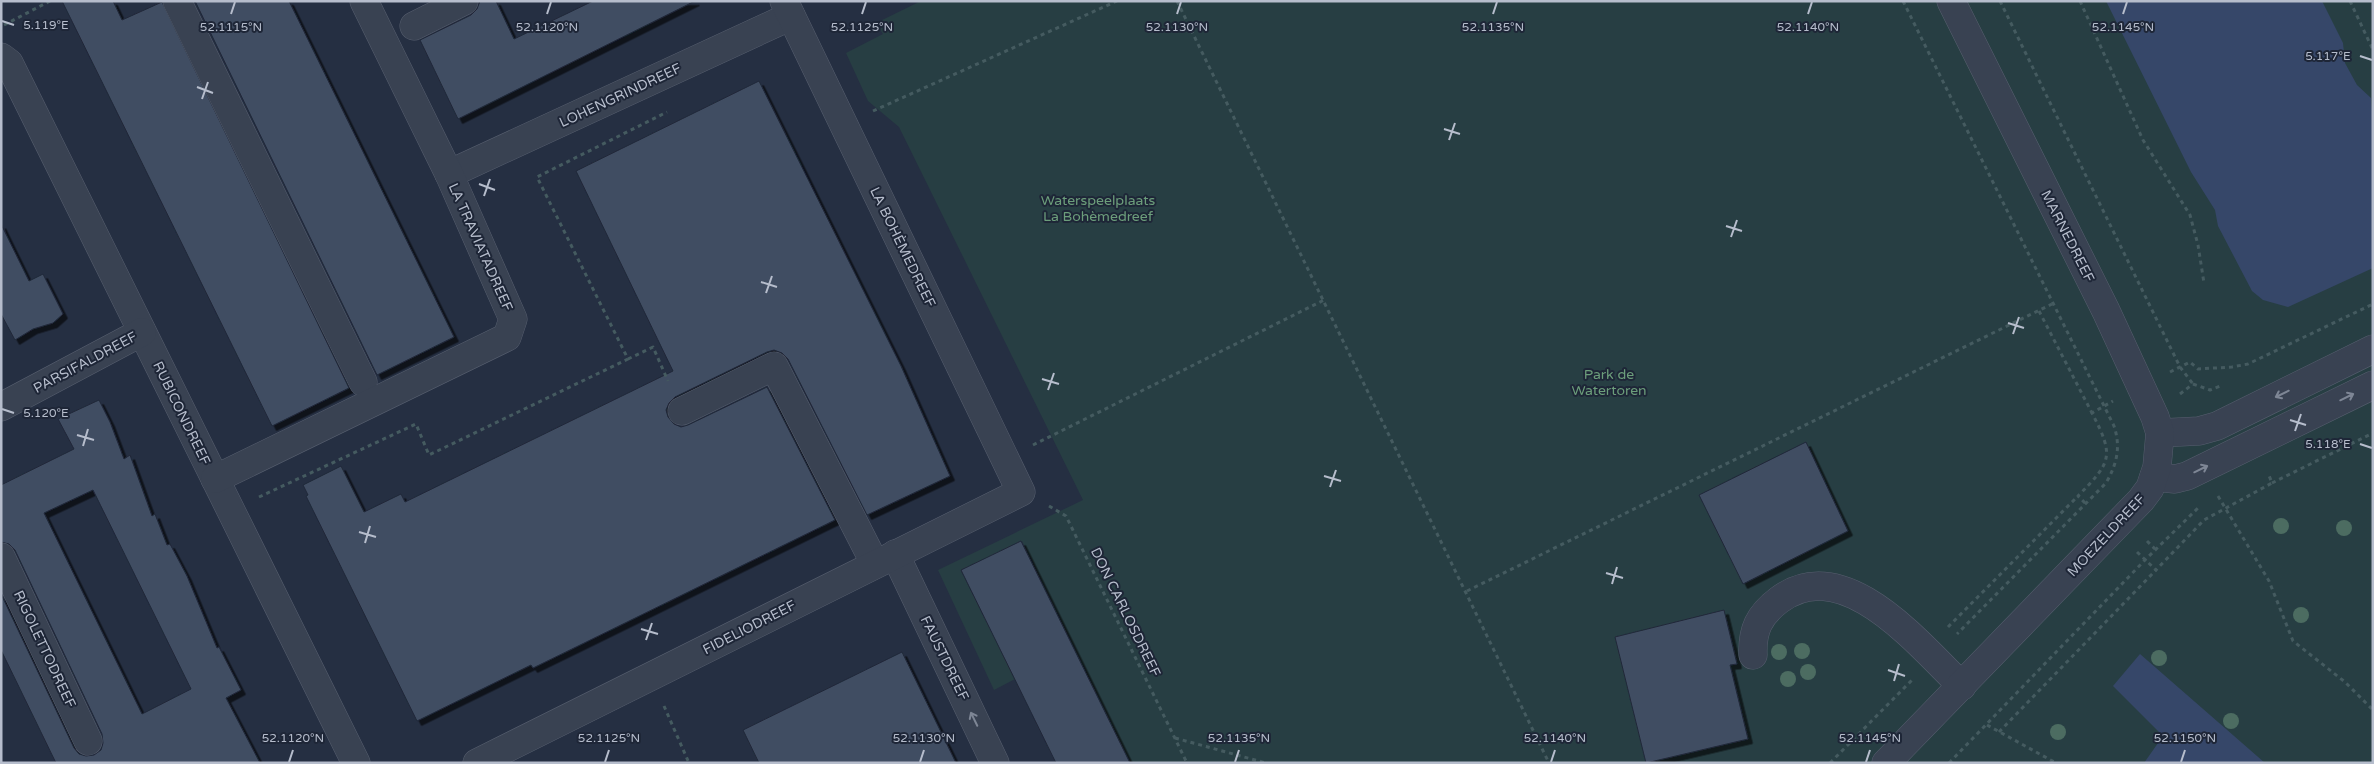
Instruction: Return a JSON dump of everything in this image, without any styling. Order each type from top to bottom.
[{"type":"street","points":[[177,1],[363,382]]},
{"type":"street","name":"LA TRAVIATADREEF","points":[[216,479],[507,337],[513,319],[449,174],[364,1]]},
{"type":"street","points":[[414,26],[464,1]]},
{"type":"street","name":"MARNEDREEF","points":[[1951,1],[2106,311],[2151,407],[2160,433],[2154,477]]},
{"type":"street","name":"LOHENGRINDREEF","points":[[449,174],[787,9]]},
{"type":"street","name":"LA BOHÈMEDREEF","points":[[787,9],[1022,492]]},
{"type":"street","name":"RUBICONDREEF","points":[[5,60],[216,479],[356,763]]},
{"type":"street","name":"PARSIFALDREEF","points":[[1,407],[142,332]]},
{"type":"street","points":[[2160,433],[2198,431],[2217,426],[2373,349]]},
{"type":"street","name":"FAUSTDREEF","points":[[682,412],[774,366],[885,559],[996,763]]},
{"type":"street","points":[[2154,477],[2174,479],[2187,476],[2373,385]]},
{"type":"street","name":"MOEZELDREEF","points":[[1886,763],[2142,500],[2154,477]]},
{"type":"street","name":"FIDELIODREEF","points":[[477,763],[1022,492]]},
{"type":"street","name":"RIGOLETTODREEF","points":[[1,556],[88,742]]},
{"type":"street","points":[[1753,655],[1755,628],[1770,607],[1793,592],[1807,586],[1835,586],[1869,603],[1899,626],[1962,686]]},
{"type":"path","points":[[1,26],[50,1]]},
{"type":"path","points":[[844,124],[1116,1]]},
{"type":"path","points":[[1177,1],[1549,763]]},
{"type":"path","points":[[1904,1],[2052,304],[2114,426],[2117,436],[2118,453],[2106,483],[1929,654]]},
{"type":"path","points":[[2000,1],[2180,367],[2193,384],[2210,390]]},
{"type":"path","points":[[2080,1],[2144,140],[2190,216],[2198,245],[2204,283]]},
{"type":"path","points":[[2350,1],[2373,50]]},
{"type":"path","points":[[1005,459],[1324,300]]},
{"type":"path","points":[[1467,592],[2052,304]]},
{"type":"path","points":[[2039,311],[2092,413]]},
{"type":"path","points":[[628,359],[653,347],[682,412]]},
{"type":"path","points":[[2272,483],[2373,433]]},
{"type":"path","points":[[2212,497],[2226,489]]},
{"type":"path","name":"DON CARLOSDREEF","points":[[1022,492],[1066,516],[1187,763]]},
{"type":"path","points":[[2217,494],[2269,581],[2293,641],[2345,682],[2373,710]]},
{"type":"path","points":[[1830,763],[1929,654],[2078,496]]},
{"type":"path","points":[[1949,763],[2145,560],[2200,507]]},
{"type":"path","points":[[1999,732],[2156,570]]},
{"type":"path","points":[[651,676],[689,763]]},
{"type":"path","points":[[1987,725],[2056,763]]},
{"type":"path","points":[[1175,738],[1266,763]]},
{"type":"green space","name":"Park de Watertoren","points":[[921,1],[2373,1],[2373,763],[1130,763],[1022,541],[961,571],[1015,679],[994,690],[938,570],[1083,500],[899,127],[868,101],[846,53],[883,34],[876,23]]},
{"type":"water","points":[[2106,1],[2322,1],[2343,43],[2345,63],[2357,85],[2371,98],[2373,124],[2373,268],[2288,307],[2263,300],[2252,291],[2218,226],[2215,210],[2191,172]]},
{"type":"water","points":[[2140,654],[2265,763],[2144,763],[2163,736],[2113,686]]},
{"type":"building","points":[[62,1],[113,1],[122,20],[162,2],[349,388],[272,426]]},
{"type":"building","points":[[195,1],[289,1],[454,337],[377,375]]},
{"type":"building","points":[[480,1],[496,1],[514,39],[593,1],[695,1],[458,119],[420,40],[471,15],[477,9]]},
{"type":"building","points":[[759,81],[901,366],[950,476],[867,515],[788,359],[782,353],[774,350],[767,352],[675,397],[669,403],[666,410],[668,417],[674,424],[681,427],[688,425],[767,387],[835,520],[533,668],[531,665],[417,721],[306,496],[308,495],[303,485],[341,466],[364,512],[401,494],[405,502],[673,371],[576,171]]},
{"type":"building","points":[[1,224],[29,281],[43,274],[63,314],[53,323],[33,329],[15,340],[1,314]]},
{"type":"building","points":[[99,400],[110,422],[124,459],[130,455],[152,516],[155,514],[167,545],[170,544],[187,576],[217,648],[219,647],[241,690],[226,698],[260,763],[56,763],[1,650],[1,594],[74,748],[79,754],[86,756],[94,755],[101,750],[103,743],[102,734],[15,550],[9,544],[1,542],[1,485],[74,449],[58,419]],"holes":[[[93,490],[191,689],[142,714],[44,513]]]},
{"type":"building","points":[[1806,442],[1848,531],[1743,584],[1699,495]]},
{"type":"building","points":[[1021,541],[1130,763],[1056,763],[961,570]]},
{"type":"building","points":[[1724,610],[1737,664],[1730,665],[1748,739],[1646,763],[1615,637]]},
{"type":"building","points":[[902,652],[956,763],[759,763],[743,730]]},
{"type":"park label","name":"Waterspeelplaats La Bohèmedreef","points":[[1098,208]]}]
